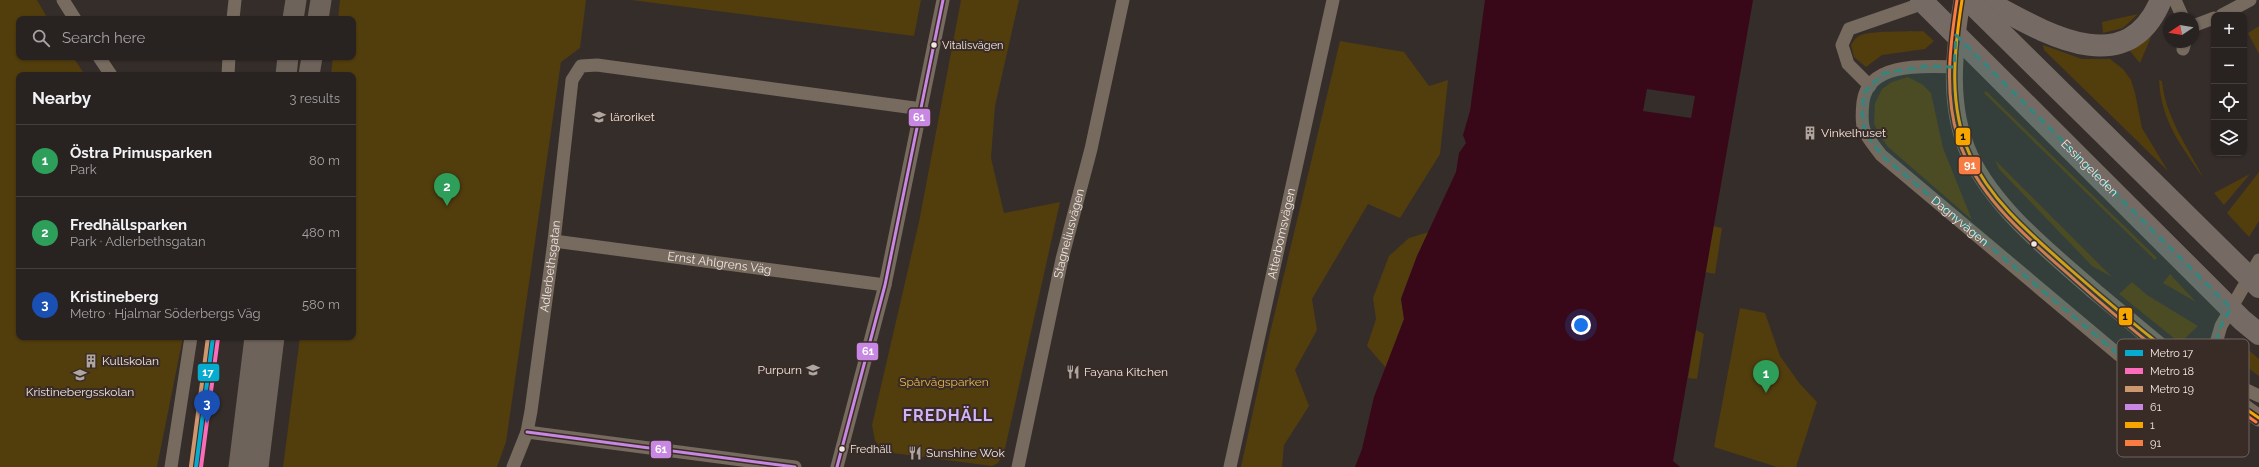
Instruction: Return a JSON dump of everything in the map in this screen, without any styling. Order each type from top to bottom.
[{"type":"highway","name":"Essingeleden","points":[[1920,0],[2242,320],[2259,334]]},
{"type":"highway","points":[[1968,0],[2259,287]]},
{"type":"highway","points":[[1984,0],[2059,39],[2089,46],[2118,43],[2142,30],[2161,0]]},
{"type":"main road","points":[[293,16],[296,0]]},
{"type":"main road","points":[[318,16],[320,0]]},
{"type":"main road","points":[[286,72],[288,60]]},
{"type":"main road","points":[[310,72],[312,60]]},
{"type":"main road","points":[[238,467],[255,340]]},
{"type":"main road","points":[[258,467],[274,340]]},
{"type":"street","points":[[63,0],[73,16]]},
{"type":"street","points":[[233,16],[235,0]]},
{"type":"street","points":[[837,467],[885,285],[944,0]]},
{"type":"street","name":"Stagneliusvägen","points":[[1018,467],[1062,260],[1091,149],[1123,0]]},
{"type":"street","name":"Atterbomsvägen","points":[[1230,467],[1332,0]]},
{"type":"street","points":[[1870,86],[1848,64],[1842,45],[1850,29],[1918,5],[1920,0]]},
{"type":"street","points":[[1962,0],[1954,67],[1956,104],[1970,156],[2001,201],[2028,230],[2093,290],[2153,339]]},
{"type":"street","points":[[2175,0],[2180,12]]},
{"type":"street","points":[[2228,12],[2250,0]]},
{"type":"street","points":[[2199,24],[2211,19]]},
{"type":"street","points":[[101,60],[109,72]]},
{"type":"street","points":[[228,72],[229,60]]},
{"type":"street","name":"Adlerbethsgatan","points":[[513,467],[527,432],[554,241],[572,80],[581,66],[597,65],[922,109]]},
{"type":"street","name":"Dagnyvägen","points":[[1954,67],[1928,66],[1902,68],[1884,73],[1864,92],[1862,111],[1864,131],[1882,155],[2117,353]]},
{"type":"street","name":"Ernst Ahlgrens Väg","points":[[554,241],[885,285]]},
{"type":"street","points":[[2217,339],[2221,326],[2259,260]]},
{"type":"street","points":[[171,467],[191,340]]},
{"type":"street","points":[[2249,391],[2259,396]]},
{"type":"street","points":[[2249,411],[2259,418]]},
{"type":"street","points":[[527,432],[795,467]]},
{"type":"highlighted area","points":[[1956,35],[2231,308],[2221,326],[2214,350],[2224,356],[2234,373],[2234,384],[2228,398],[2208,409],[2185,402],[2173,380],[2148,372],[2119,355],[1881,155],[1864,131],[1862,111],[1864,92],[1884,73],[1928,66],[1954,67]]},
{"type":"green space","points":[[0,0],[37,0],[46,16],[16,16],[16,60],[75,60],[83,72],[16,72],[16,340],[182,340],[157,467],[0,467]]},
{"type":"green space","points":[[340,0],[586,0],[580,48],[561,62],[506,442],[497,467],[283,467],[300,340],[356,340],[356,72],[331,72],[333,60],[356,60],[356,16],[338,16]]},
{"type":"green space","points":[[631,0],[921,0],[914,36]]},
{"type":"green space","name":"Spårvägsparken","points":[[961,0],[1019,0],[995,106],[991,158],[1004,213],[1060,202],[1004,453],[998,463],[992,466],[885,452],[875,441],[872,425],[919,222]]},
{"type":"green space","points":[[2138,14],[2123,28],[2103,33],[2102,22]]},
{"type":"green space","points":[[2259,26],[2259,54],[2248,33]]},
{"type":"green space","points":[[1923,31],[1934,41],[1925,49],[1882,55],[1866,67],[1854,57],[1851,45],[1856,38],[1864,34]]},
{"type":"green space","points":[[2151,37],[2140,63],[2129,50]]},
{"type":"green space","points":[[1340,41],[1404,52],[1429,86],[1448,80],[1440,154],[1400,218],[1368,204],[1312,299],[1317,330],[1295,370],[1309,406],[1284,445],[1282,467],[1241,467],[1270,333]]},
{"type":"green space","points":[[2043,45],[2082,59],[2110,59],[2123,69],[2131,80],[2142,128],[2168,171],[2044,50]]},
{"type":"green space","points":[[1908,77],[1923,85],[1931,93],[1943,148],[1972,220],[1887,146],[1874,124],[1875,103],[1882,89],[1892,82]]},
{"type":"green space","points":[[2159,80],[2162,81],[2164,94],[2172,119],[2204,179],[2174,133],[2168,121],[2161,95]]},
{"type":"green space","points":[[1986,91],[2157,258],[2155,260],[1984,93]]},
{"type":"green space","points":[[1995,160],[2112,277],[2092,266],[1999,169]]},
{"type":"green space","points":[[2259,172],[2259,221],[2249,237],[2227,213]]},
{"type":"green space","points":[[2250,174],[2224,205],[2214,193]]},
{"type":"green space","points":[[1713,226],[1722,228],[1715,274],[1705,272]]},
{"type":"green space","points":[[1429,232],[1417,256],[1401,298],[1404,319],[1386,368],[1367,346],[1376,319],[1373,298],[1389,256],[1409,238]]},
{"type":"green space","points":[[2170,274],[2196,302],[2163,283]]},
{"type":"green space","points":[[2132,282],[2147,295],[2198,326],[2184,339],[2175,339],[2119,294]]},
{"type":"green space","points":[[1740,308],[1765,313],[1780,356],[1800,384],[1817,402],[1796,467],[1777,467],[1714,447]]},
{"type":"green space","points":[[1696,330],[1704,334],[1697,379],[1688,378]]},
{"type":"green space","points":[[2249,350],[2259,359],[2259,376],[2249,369]]},
{"type":"shaded area","points":[[1485,0],[1753,0],[1673,461],[1680,467],[1355,467],[1362,449],[1374,397],[1404,319],[1401,299],[1417,256],[1456,172],[1459,153],[1466,143],[1463,135],[1470,111]]},
{"type":"pier","points":[[1647,89],[1695,96],[1691,118],[1643,111]]},
{"type":"metro line","name":"19","points":[[191,466],[208,340]]},
{"type":"metro line","name":"17","points":[[196,467],[213,340]]},
{"type":"metro line","name":"18","points":[[201,467],[218,340]]},
{"type":"transit line","name":"61","points":[[837,467],[885,285],[943,0]]},
{"type":"transit line","name":"91","points":[[1957,0],[1952,34],[1950,69],[1951,104],[1958,138],[1967,160],[1978,180],[1992,199],[2023,234],[2098,300],[2145,339]]},
{"type":"transit line","name":"1","points":[[1962,0],[1955,59],[1956,98],[1958,117],[1963,136],[1970,155],[1979,172],[2001,203],[2028,232],[2153,339]]},
{"type":"transit line","name":"1","points":[[2249,411],[2259,418]]},
{"type":"transit line","name":"91","points":[[2249,417],[2256,422]]},
{"type":"transit line","name":"61","points":[[527,432],[795,467]]},
{"type":"place","name":"Vitalisvägen","points":[[934,45]]},
{"type":"place","name":"läroriket","points":[[599,117]]},
{"type":"place","name":"Vinkelhuset","points":[[1810,133]]},
{"type":"place","name":"Fredhällsparken","points":[[447,206]]},
{"type":"place","name":"Kullskolan","points":[[91,361]]},
{"type":"place","name":"Purpurn","points":[[813,370]]},
{"type":"place","name":"Fayana Kitchen","points":[[1073,372]]},
{"type":"place","name":"Kristinebergsskolan","points":[[80,375]]},
{"type":"place","name":"Östra Primusparken","points":[[1766,393]]},
{"type":"place","name":"Kristineberg","points":[[207,423]]},
{"type":"place","name":"Fredhäll","points":[[842,449]]},
{"type":"place","name":"Sunshine Wok","points":[[915,453]]},
{"type":"district","name":"FREDHÄLL","points":[[948,415]]}]
